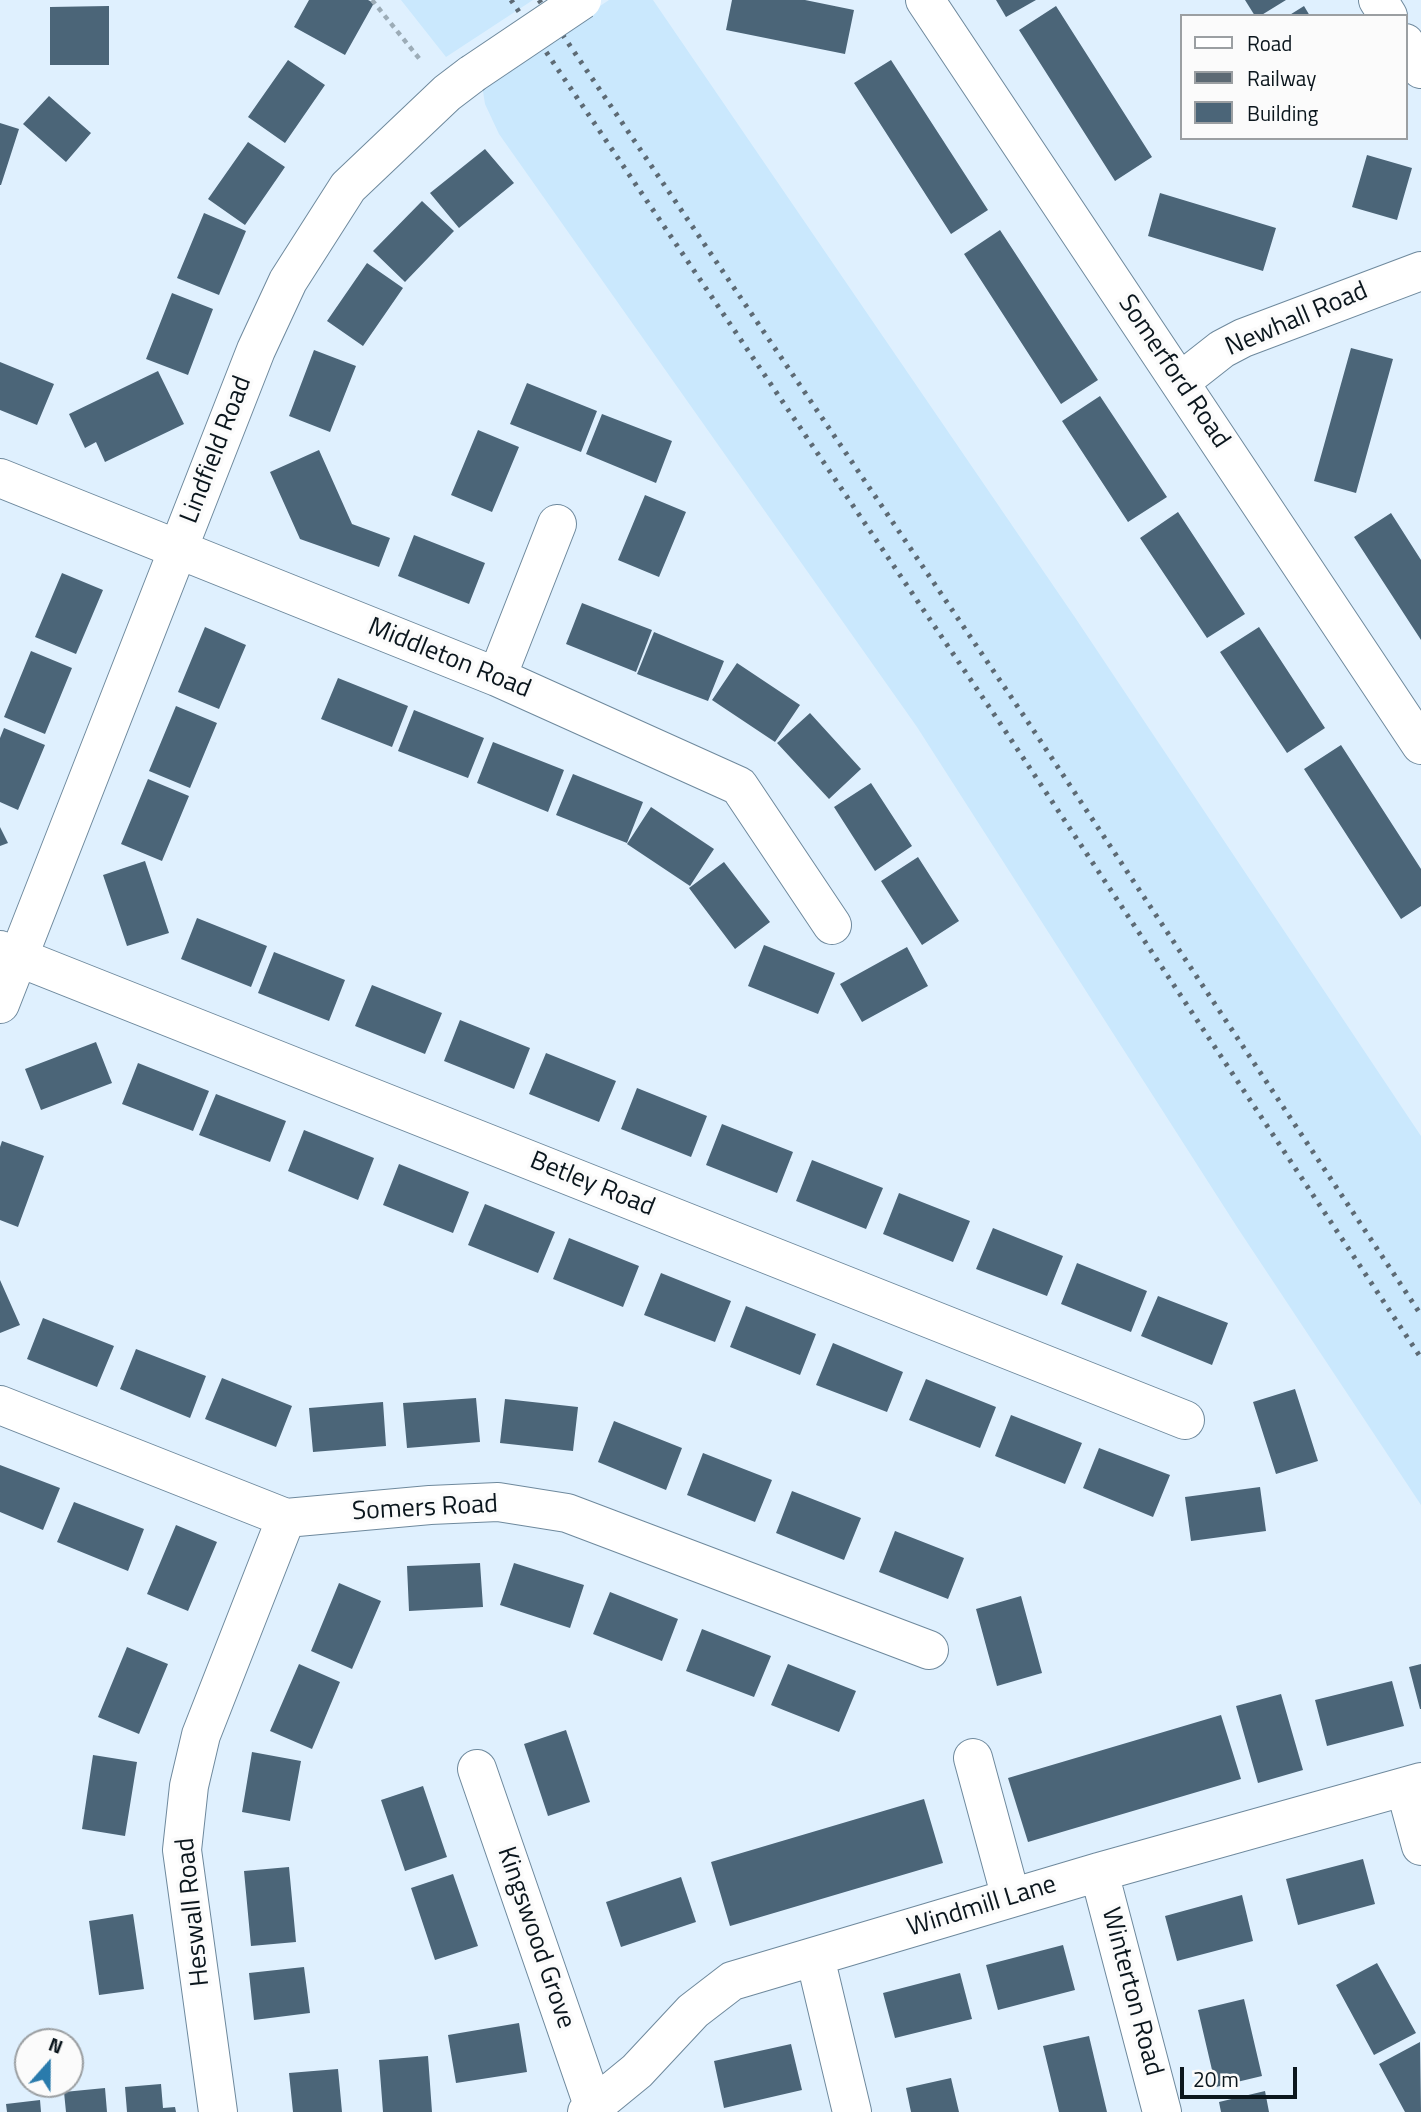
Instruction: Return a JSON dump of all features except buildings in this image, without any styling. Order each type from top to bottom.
[{"type":"street","name":"Lindfield Road","points":[[0,1004],[9,954],[178,549],[256,350],[288,281],[348,187],[459,83],[582,0]]},
{"type":"street","name":"Somerford Road","points":[[925,0],[1421,745]]},
{"type":"street","points":[[1407,46],[1421,69]]},
{"type":"street","name":"Newhall Road","points":[[1180,382],[1222,349],[1243,338],[1421,271]]},
{"type":"street","name":"Middleton Road","points":[[0,478],[497,677],[740,786],[832,925]]},
{"type":"street","points":[[497,677],[557,524]]},
{"type":"street","name":"Betley Road","points":[[9,954],[1185,1420]]},
{"type":"street","name":"Somers Road","points":[[0,1405],[286,1518],[430,1505],[498,1502],[567,1513],[929,1650]]},
{"type":"street","name":"Heswall Road","points":[[218,2112],[182,1850],[189,1786],[201,1735],[286,1518]]},
{"type":"street","points":[[973,1758],[1011,1898]]},
{"type":"street","name":"Kingswood Grove","points":[[477,1769],[590,2110]]},
{"type":"street","points":[[1413,1785],[1421,1846]]},
{"type":"street","name":"Windmill Lane","points":[[590,2110],[637,2071],[693,2011],[732,1981],[1099,1872],[1413,1785]]},
{"type":"street","name":"Winterton Road","points":[[1099,1872],[1162,2112]]},
{"type":"street","points":[[815,1957],[852,2112]]},
{"type":"path","points":[[372,0],[459,83]]},
{"type":"shaded area","points":[[401,0],[533,0],[446,57]]},
{"type":"shaded area","points":[[609,0],[653,0],[1074,616],[1421,1136],[1421,1505],[1237,1227],[917,727],[499,134],[485,104],[482,85]]},
{"type":"railway","points":[[511,0],[1004,729],[1421,1358]]},
{"type":"railway","points":[[539,0],[1024,716],[1421,1315]]}]
